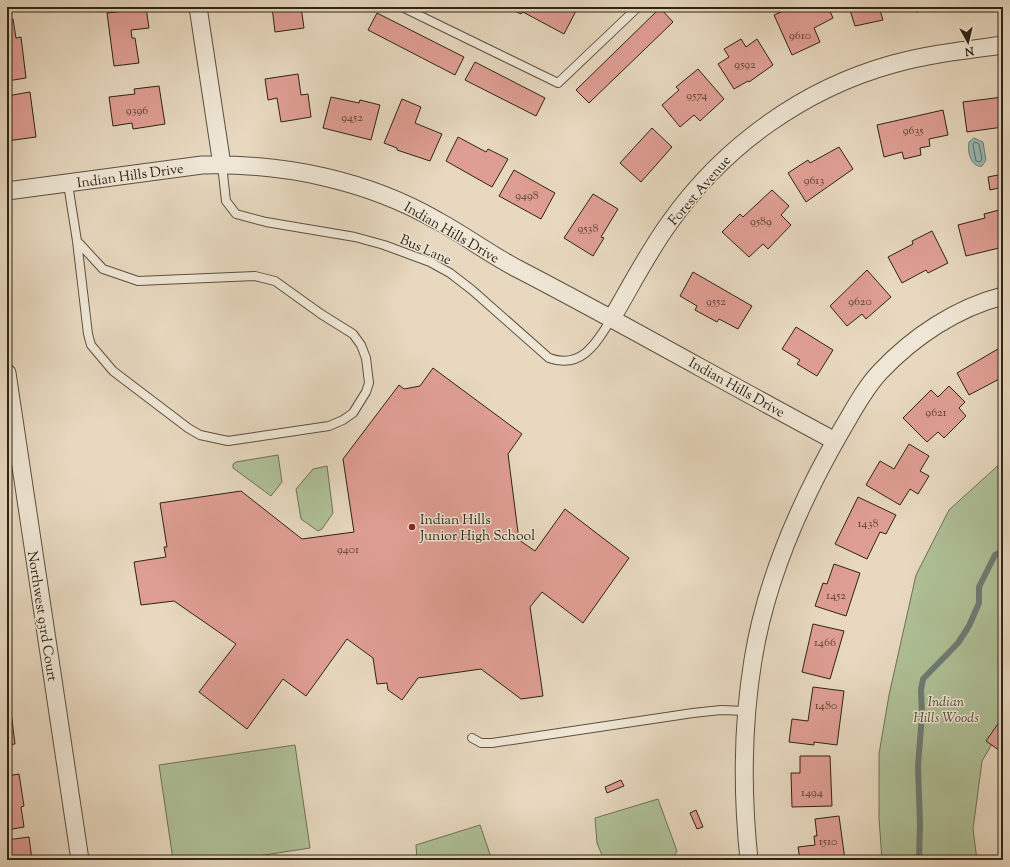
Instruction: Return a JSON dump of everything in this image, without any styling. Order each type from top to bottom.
[{"type":"street","points":[[198,7],[222,164]]},
{"type":"street","name":"Forest Avenue","points":[[612,318],[670,222],[712,171],[743,142],[778,117],[820,92],[852,78],[893,64],[934,54],[1003,45]]},
{"type":"street","name":"Indian Hills Drive","points":[[7,191],[202,165],[222,164],[261,166],[307,173],[352,184],[396,200],[438,220],[513,267],[612,318],[835,441]]},
{"type":"street","points":[[749,860],[744,811],[744,734],[753,660],[765,601],[804,501],[835,441],[863,393],[880,372],[919,336],[941,322],[987,300],[1003,296]]},
{"type":"street","name":"Northwest 93rd Court","points":[[7,373],[80,860]]},
{"type":"lane","points":[[402,7],[558,83],[638,7]]},
{"type":"lane","name":"Bus Lane","points":[[222,164],[226,201],[236,214],[266,222],[355,237],[390,247],[430,262],[450,273],[472,290],[550,358],[560,362],[584,355],[598,340],[612,318]]},
{"type":"lane","points":[[68,184],[77,241],[81,287],[91,345],[113,371],[200,435],[228,441],[329,426],[343,420],[353,412],[366,392],[369,383],[366,358],[361,345],[353,334],[321,314],[275,281],[255,276],[138,281],[103,269],[77,241]]},
{"type":"lane","points":[[472,738],[481,743],[492,743],[693,713],[721,710],[746,711]]},
{"type":"green space","points":[[278,455],[282,482],[271,496],[233,468],[233,464],[236,462]]},
{"type":"green space","name":"Indian Hills Woods","points":[[1003,461],[1003,725],[982,761],[973,829],[977,860],[882,860],[879,818],[879,754],[889,695],[916,575],[949,510]]},
{"type":"green space","points":[[327,466],[333,513],[322,529],[318,531],[301,519],[296,489],[313,469]]},
{"type":"green space","points":[[295,745],[310,848],[232,860],[173,860],[159,765]]},
{"type":"green space","points":[[658,799],[677,851],[671,860],[604,860],[597,843],[595,818]]},
{"type":"green space","points":[[480,825],[492,860],[417,860],[416,845]]},
{"type":"water","points":[[974,138],[983,142],[986,160],[982,166],[975,164],[969,154],[969,142]]},
{"type":"building","points":[[123,7],[146,7],[149,28],[131,30],[132,38],[135,38],[139,63],[114,66],[107,13],[124,11]]},
{"type":"building","points":[[272,7],[301,7],[304,28],[275,32]]},
{"type":"building","points":[[507,7],[578,7],[564,34],[523,12],[521,14]]},
{"type":"building","points":[[793,7],[828,7],[833,18],[814,28],[820,42],[792,55],[774,15]]},
{"type":"building","points":[[849,7],[879,7],[883,20],[855,26]]},
{"type":"building","points":[[915,7],[942,7],[942,8],[916,12]]},
{"type":"building","points":[[660,8],[673,22],[589,103],[576,90]]},
{"type":"building","points":[[377,13],[464,57],[455,75],[368,30]]},
{"type":"building","points":[[13,19],[16,38],[21,37],[26,78],[7,81],[7,20]]},
{"type":"building","points":[[741,39],[746,47],[757,39],[773,65],[749,82],[748,81],[734,89],[718,64],[729,57],[724,49]]},
{"type":"building","points":[[475,62],[545,98],[536,116],[465,80]]},
{"type":"building","points":[[698,69],[724,99],[700,121],[694,115],[680,127],[662,105],[679,90],[676,87]]},
{"type":"building","points":[[298,74],[301,95],[308,94],[311,117],[281,122],[277,98],[268,100],[265,79]]},
{"type":"building","points":[[159,86],[165,124],[133,129],[132,123],[113,126],[109,97],[135,94],[134,89]]},
{"type":"building","points":[[30,92],[36,137],[7,141],[7,96]]},
{"type":"building","points":[[331,97],[359,103],[360,100],[380,105],[371,140],[323,128]]},
{"type":"building","points":[[1003,97],[1003,127],[967,132],[963,102]]},
{"type":"building","points":[[402,99],[421,107],[415,123],[442,134],[430,161],[397,150],[397,148],[384,143]]},
{"type":"building","points":[[943,110],[948,135],[929,139],[930,146],[920,148],[921,155],[904,159],[902,152],[884,157],[877,125]]},
{"type":"building","points":[[652,128],[672,147],[641,182],[620,163]]},
{"type":"building","points":[[458,137],[486,152],[488,149],[508,159],[492,187],[446,161]]},
{"type":"building","points":[[839,147],[853,169],[806,202],[788,173],[808,160],[810,163]]},
{"type":"building","points":[[514,170],[555,193],[541,219],[499,196]]},
{"type":"building","points":[[1003,174],[1003,187],[990,190],[988,177]]},
{"type":"building","points":[[772,190],[789,206],[781,215],[791,225],[768,249],[763,244],[749,257],[722,232],[740,214],[743,217]]},
{"type":"building","points":[[593,194],[618,209],[601,237],[604,238],[593,256],[564,238]]},
{"type":"building","points":[[1003,209],[1003,247],[966,256],[958,225],[985,218],[984,214]]},
{"type":"building","points":[[932,231],[948,263],[928,273],[926,270],[902,283],[888,257],[913,244],[912,241]]},
{"type":"building","points":[[867,270],[891,297],[866,319],[862,314],[847,326],[830,306]]},
{"type":"building","points":[[693,272],[752,306],[738,329],[719,319],[717,322],[695,310],[697,306],[680,296]]},
{"type":"building","points":[[796,327],[833,350],[817,376],[797,364],[800,360],[782,349]]},
{"type":"building","points":[[1003,346],[1003,377],[969,395],[957,373]]},
{"type":"building","points":[[433,368],[522,434],[508,454],[519,540],[535,551],[565,509],[629,558],[583,623],[542,592],[530,607],[543,696],[521,699],[481,669],[418,678],[402,700],[388,690],[387,683],[377,684],[373,658],[347,639],[306,696],[283,679],[247,729],[199,692],[236,644],[174,601],[141,605],[134,562],[166,557],[164,547],[167,547],[160,503],[241,491],[302,539],[354,532],[343,459],[399,385],[404,389],[420,386]]},
{"type":"building","points":[[949,386],[965,402],[959,408],[966,416],[944,438],[938,432],[927,442],[903,418],[931,390],[938,397]]},
{"type":"building","points":[[909,444],[929,456],[920,471],[929,476],[918,494],[910,489],[900,505],[866,485],[880,461],[894,469]]},
{"type":"building","points":[[858,497],[896,515],[886,534],[880,532],[867,559],[835,544]]},
{"type":"building","points":[[834,564],[860,573],[846,616],[815,606],[823,583],[827,584]]},
{"type":"building","points":[[813,624],[844,631],[830,679],[802,672]]},
{"type":"building","points":[[813,687],[844,691],[837,745],[814,742],[814,745],[789,742],[792,719],[808,721]]},
{"type":"building","points":[[11,712],[15,744],[7,745],[7,713]]},
{"type":"building","points":[[1000,721],[1003,723],[1003,753],[986,741]]},
{"type":"building","points":[[800,756],[830,756],[832,806],[792,807],[791,773],[800,773]]},
{"type":"building","points":[[19,774],[24,806],[21,807],[24,827],[7,830],[7,776]]},
{"type":"building","points":[[621,780],[624,786],[607,793],[605,787]]},
{"type":"building","points":[[696,810],[703,827],[697,829],[690,813]]},
{"type":"building","points":[[839,816],[845,860],[800,860],[798,847],[815,845],[814,836],[817,836],[815,819]]},
{"type":"building","points":[[29,837],[32,860],[7,860],[7,840]]},
{"type":"waterway","points":[[919,860],[920,824],[918,766],[922,715],[921,690],[923,679],[958,643],[969,626],[979,603],[979,587],[995,555],[1003,551]]},
{"type":"place","name":"Indian Hills Junior High School","points":[[412,527]]}]
